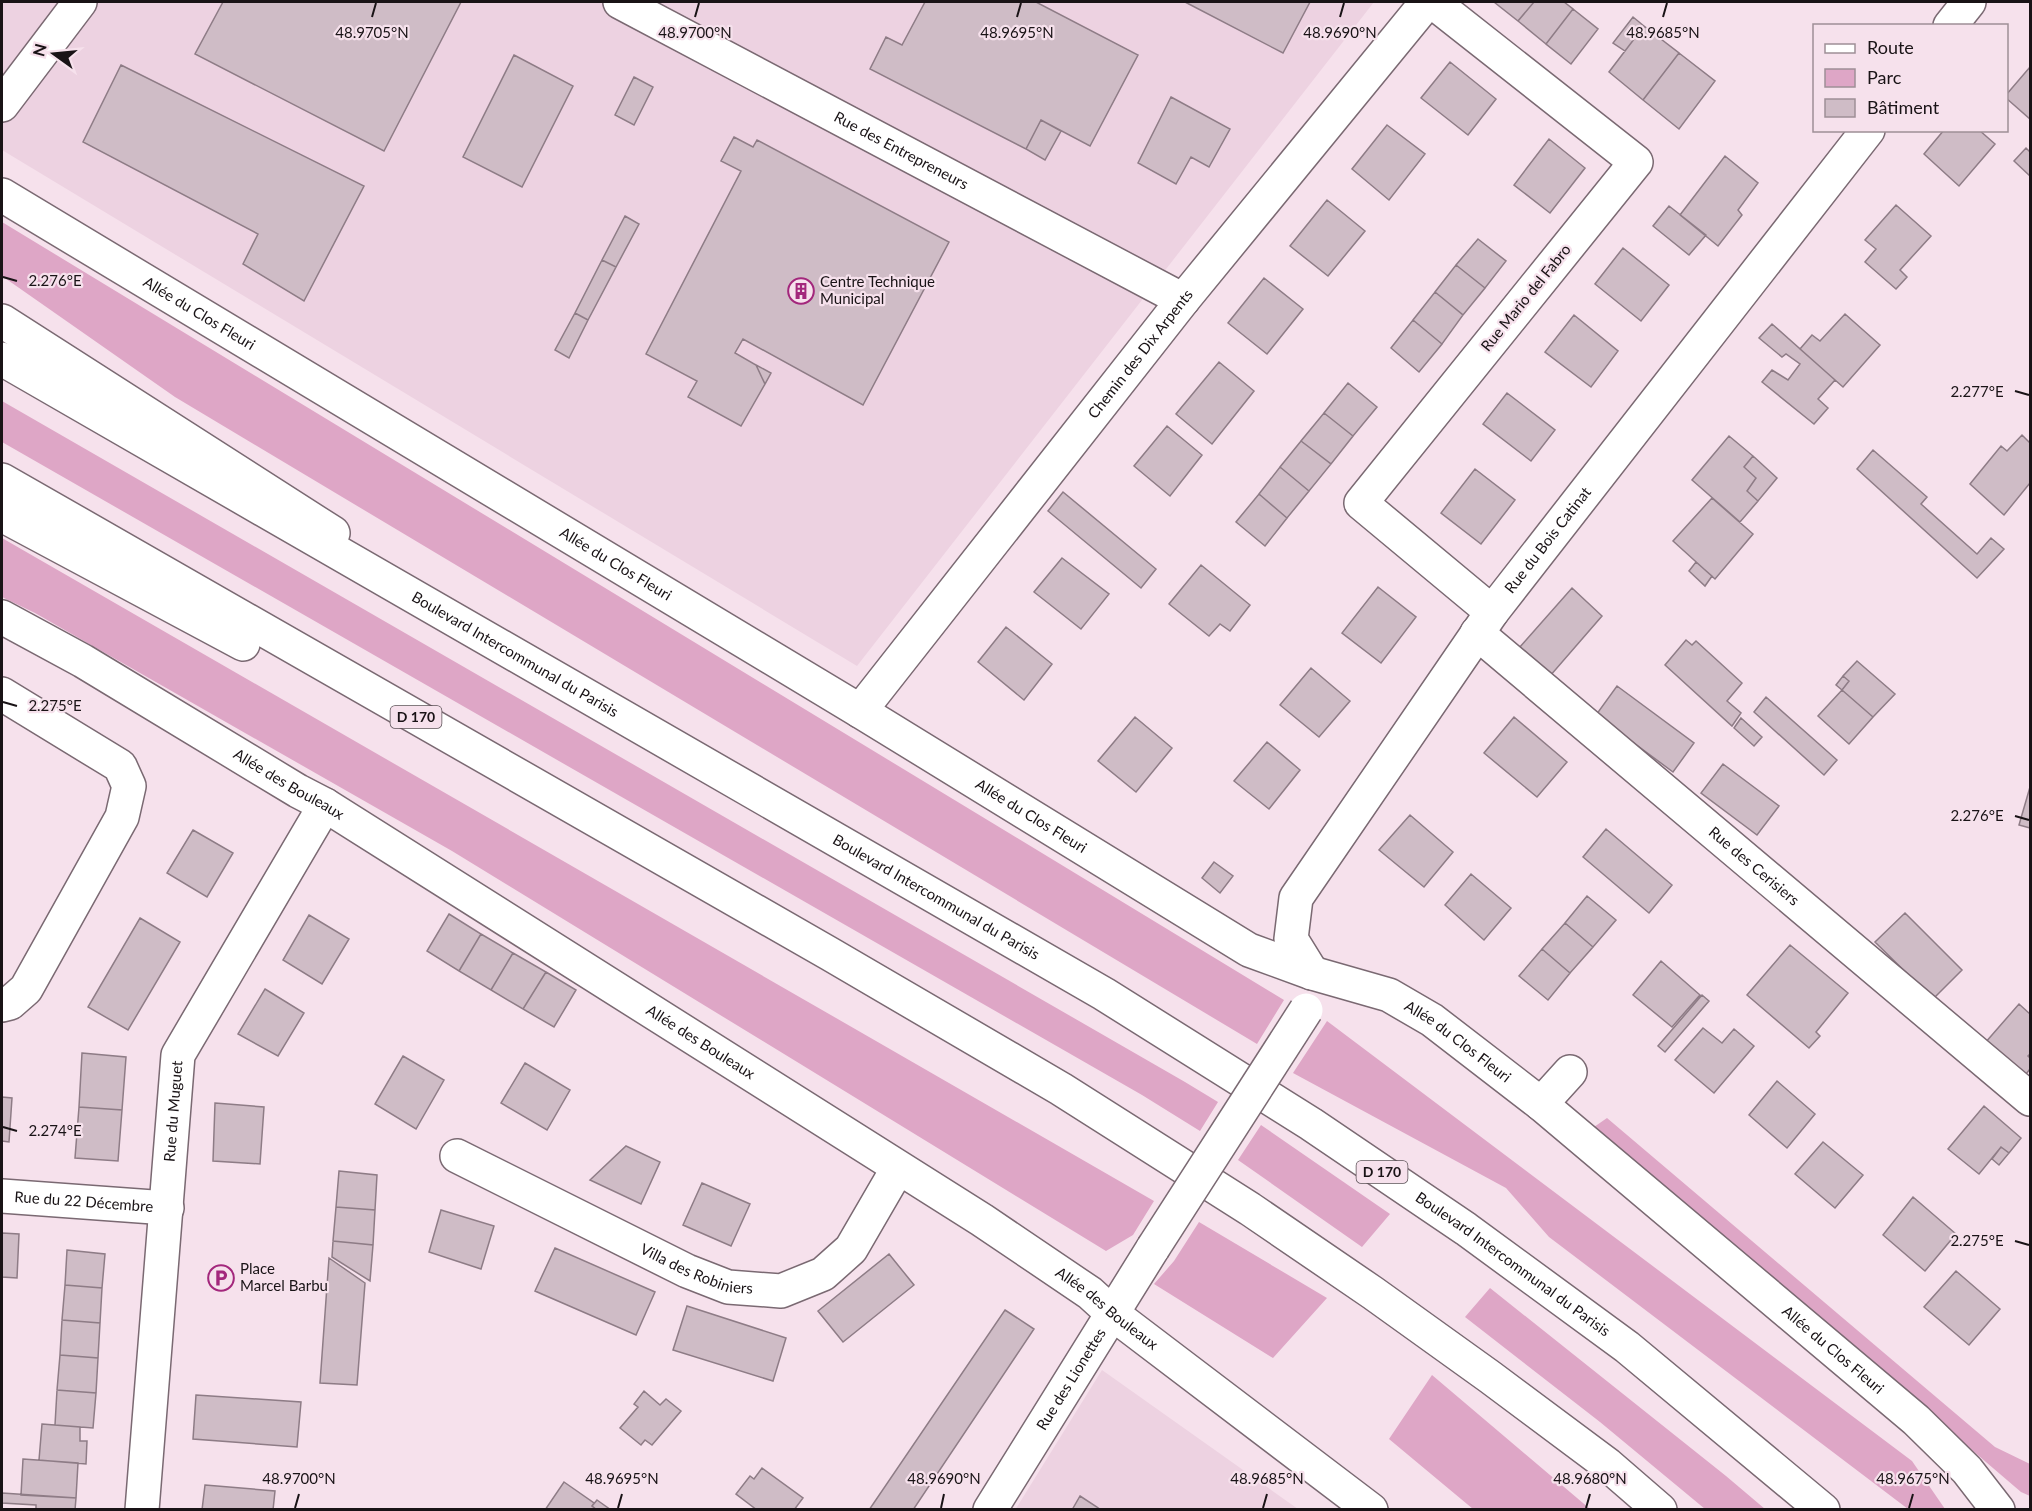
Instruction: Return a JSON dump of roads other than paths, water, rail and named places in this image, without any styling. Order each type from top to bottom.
[{"type":"main road","points":[[2,105],[80,2]]},
{"type":"main road","name":"Rue des Entrepreneurs","points":[[620,2],[1183,300]]},
{"type":"main road","name":"Chemin des Dix Arpents","points":[[860,711],[1183,300],[1427,2]]},
{"type":"main road","name":"Rue Mario del Fabro","points":[[1433,2],[1636,162],[1361,503],[1484,622]]},
{"type":"main road","points":[[1952,24],[1969,2]]},
{"type":"main road","name":"Rue du Bois Catinat","points":[[1312,974],[1291,939],[1296,898],[1484,622],[1866,132]]},
{"type":"main road","name":"Allée du Clos Fleuri","points":[[2,195],[860,711],[1250,950],[1312,974],[1389,995],[1432,1020],[1541,1104],[1916,1420],[1966,1470],[1998,1509]]},
{"type":"main road","points":[[2,321],[572,686]]},
{"type":"main road","name":"Boulevard Intercommunal du Parisis","points":[[2,359],[1104,994],[1311,1124],[1467,1229],[1626,1347],[1822,1509]]},
{"type":"main road","name":"D 170","points":[[2,480],[830,954],[1061,1089],[1250,1209],[1372,1293],[1608,1465],[1660,1509]]},
{"type":"main road","points":[[2,515],[469,766],[830,954]]},
{"type":"main road","name":"Allée des Bouleaux","points":[[2,617],[83,661],[325,806],[982,1220],[1080,1287],[1371,1509]]},
{"type":"main road","name":"Rue des Cerisiers","points":[[1484,622],[2031,1099]]},
{"type":"main road","points":[[2,694],[120,766],[129,786],[122,817],[26,989],[10,1004],[2,1005]]},
{"type":"main road","name":"Rue du Muguet","points":[[142,1509],[178,1055],[325,806]]},
{"type":"main road","name":"Rue des Lionettes","points":[[990,1509],[1153,1248],[1306,1010],[1312,995],[1312,974]]},
{"type":"main road","points":[[1541,1104],[1570,1072]]},
{"type":"main road","name":"Villa des Robiniers","points":[[457,1156],[687,1271],[728,1287],[781,1291],[823,1274],[851,1249],[898,1168]]},
{"type":"main road","name":"Rue du 22 Décembre","points":[[2,1196],[166,1208]]},
{"type":"place","name":"Centre Technique Municipal","points":[[801,291]]},
{"type":"place","name":"Place Marcel Barbu","points":[[221,1278]]}]
